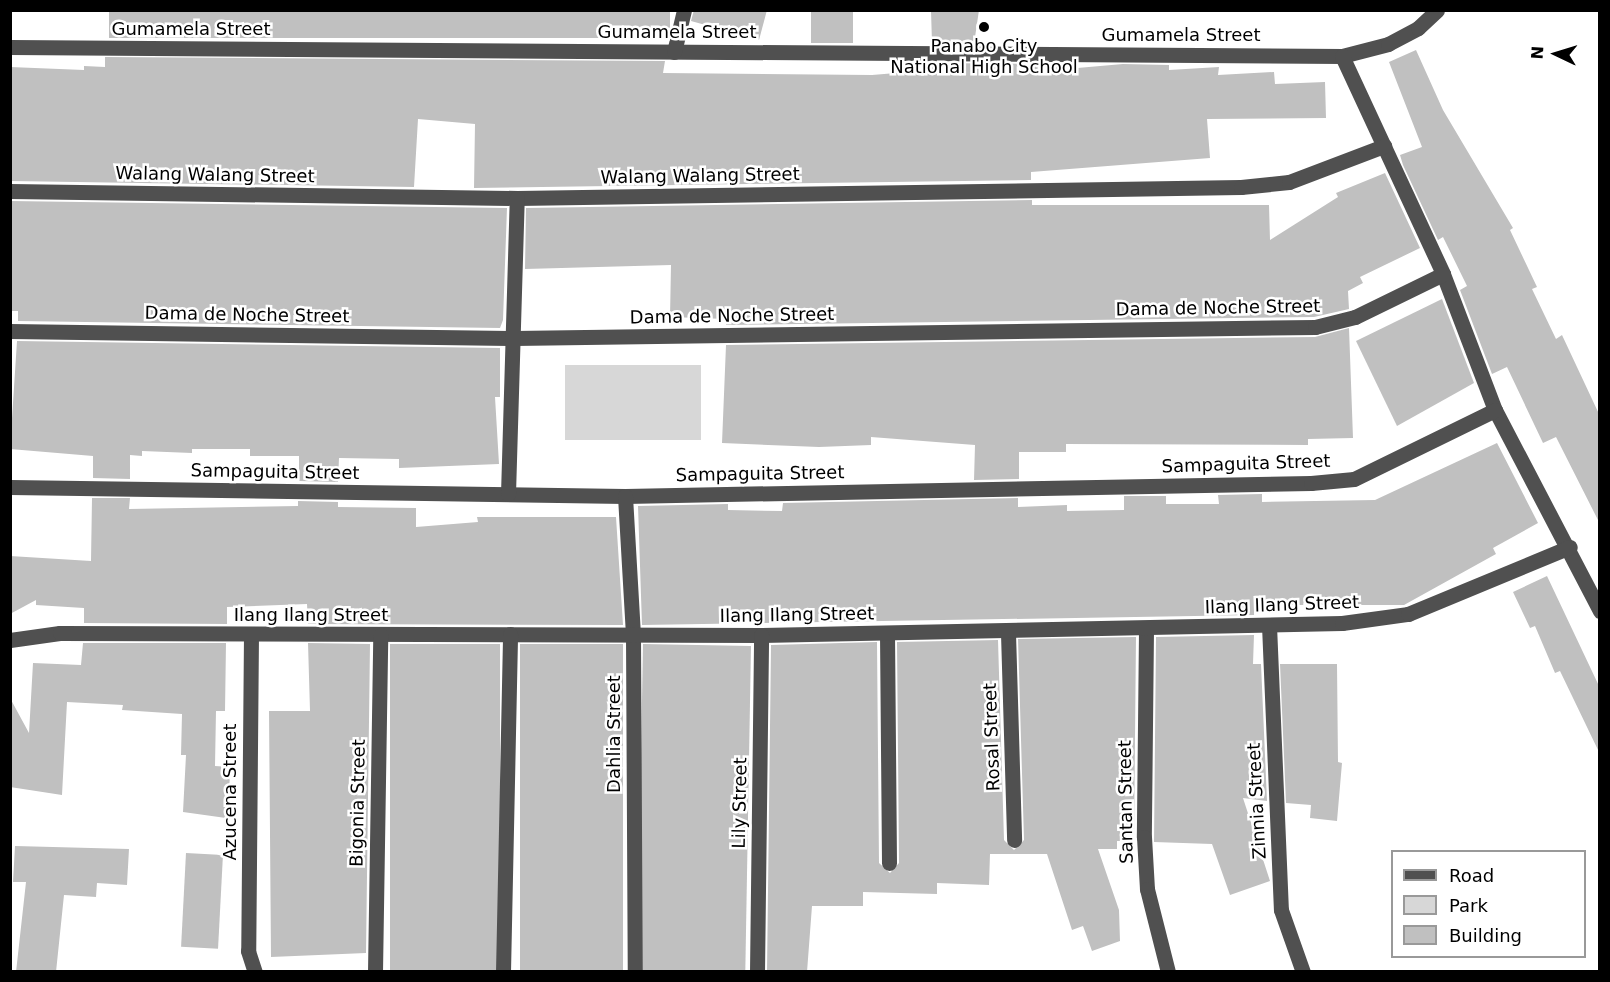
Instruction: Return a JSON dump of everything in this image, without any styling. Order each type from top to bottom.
[{"type":"street","points":[[674,52],[684,10]]},
{"type":"street","name":"Gumamela Street","points":[[10,48],[1342,56],[1388,44],[1418,28],[1437,10]]},
{"type":"street","points":[[1342,56],[1443,274],[1495,410],[1570,547],[1599,611]]},
{"type":"street","name":"Walang Walang Street","points":[[10,191],[517,198],[1241,187],[1289,182],[1384,146]]},
{"type":"street","points":[[508,495],[517,198]]},
{"type":"street","name":"Dama de Noche Street","points":[[10,331],[514,338],[1315,327],[1355,317],[1443,274]]},
{"type":"street","name":"Sampaguita Street","points":[[10,488],[625,496],[1354,479],[1495,410]]},
{"type":"street","name":"Dahlia Street","points":[[625,496],[633,636],[635,972]]},
{"type":"street","name":"Ilang Ilang Street","points":[[10,640],[60,633],[633,636],[1008,633],[1146,630],[1376,620],[1408,614],[1570,547]]},
{"type":"street","name":"Zinnia Street","points":[[1269,625],[1281,910],[1303,972]]},
{"type":"street","name":"Santan Street","points":[[1146,630],[1144,848],[1147,889],[1168,972]]},
{"type":"street","points":[[888,633],[889,863]]},
{"type":"street","name":"Rosal Street","points":[[1008,633],[1014,840]]},
{"type":"street","name":"Azucena Street","points":[[251,634],[248,951],[255,972]]},
{"type":"street","points":[[503,972],[510,634]]},
{"type":"street","name":"Bigonia Street","points":[[375,972],[380,635]]},
{"type":"street","name":"Lily Street","points":[[757,972],[761,635]]},
{"type":"green space","points":[[565,365],[701,365],[701,440],[565,440]]},
{"type":"building","points":[[109,10],[670,10],[670,38],[109,38]]},
{"type":"building","points":[[694,10],[767,10],[759,40],[691,21]]},
{"type":"building","points":[[811,10],[853,10],[853,43],[811,43]]},
{"type":"building","points":[[931,10],[979,10],[974,44],[932,43]]},
{"type":"building","points":[[1416,50],[1443,110],[1513,228],[1510,230],[1537,287],[1532,289],[1556,339],[1562,335],[1599,414],[1599,522],[1556,437],[1543,443],[1507,367],[1492,374],[1460,290],[1467,286],[1443,237],[1438,240],[1403,165],[1400,155],[1422,147],[1389,62]]},
{"type":"building","points":[[105,57],[665,61],[663,73],[872,75],[932,70],[932,63],[1066,64],[1066,69],[1123,64],[1169,65],[1169,70],[1219,67],[1218,75],[1274,72],[1275,84],[1325,82],[1326,118],[1207,119],[1210,158],[1031,172],[1031,180],[474,188],[475,124],[418,119],[414,187],[10,181],[10,67],[84,70],[84,66],[105,67]]},
{"type":"building","points":[[1385,173],[1420,248],[1360,277],[1363,283],[1348,291],[1349,309],[1314,317],[726,325],[726,319],[670,317],[671,265],[525,269],[526,208],[1032,200],[1032,205],[1269,205],[1270,240],[1338,197],[1336,193]]},
{"type":"building","points":[[10,201],[507,208],[503,320],[500,328],[18,321],[18,311],[10,311]]},
{"type":"building","points":[[1442,299],[1474,383],[1397,426],[1356,341]]},
{"type":"building","points":[[1349,328],[1353,438],[1308,439],[1308,445],[1066,444],[1066,452],[1019,452],[1019,479],[974,480],[975,445],[871,437],[871,445],[819,447],[722,443],[726,345],[1315,337]]},
{"type":"building","points":[[17,341],[500,348],[500,397],[495,397],[499,464],[399,468],[399,459],[339,458],[338,482],[299,481],[299,456],[250,456],[250,449],[192,449],[192,453],[142,451],[142,456],[130,455],[130,479],[93,478],[93,456],[10,449]]},
{"type":"building","points":[[1497,443],[1538,523],[1493,548],[1496,554],[1404,605],[1255,605],[1254,615],[642,625],[638,506],[728,504],[728,510],[782,511],[783,503],[1018,498],[1018,507],[1067,505],[1067,511],[1124,510],[1124,496],[1166,496],[1166,504],[1219,504],[1218,495],[1262,494],[1262,502],[1375,500]]},
{"type":"building","points":[[92,498],[130,498],[129,509],[298,506],[298,501],[338,502],[338,507],[416,508],[416,527],[478,522],[477,517],[616,517],[623,625],[308,624],[307,604],[227,607],[227,624],[84,623],[84,608],[36,605],[36,600],[10,614],[10,556],[91,561]]},
{"type":"building","points":[[1547,576],[1599,686],[1599,752],[1560,671],[1555,673],[1535,626],[1530,628],[1513,592]]},
{"type":"building","points":[[1254,635],[1253,664],[1261,664],[1267,801],[1243,798],[1270,881],[1230,895],[1212,844],[1154,842],[1156,637]]},
{"type":"building","points":[[1136,637],[1134,841],[1117,841],[1117,849],[1098,849],[1119,910],[1120,941],[1092,951],[1083,926],[1072,930],[1047,854],[990,854],[989,885],[937,883],[937,894],[863,892],[863,906],[812,906],[807,972],[767,972],[771,645],[877,642],[879,863],[890,873],[899,863],[897,642],[998,640],[1004,840],[1014,850],[1024,840],[1018,639]]},
{"type":"building","points":[[83,643],[226,643],[225,711],[216,711],[215,766],[231,767],[226,818],[183,812],[186,755],[181,755],[182,714],[122,710],[123,705],[67,702],[62,795],[10,787],[10,698],[29,733],[33,663],[81,665]]},
{"type":"building","points":[[308,643],[370,644],[366,953],[271,957],[269,711],[310,711]]},
{"type":"building","points":[[390,644],[500,644],[500,972],[390,972]]},
{"type":"building","points":[[520,644],[623,644],[623,972],[520,972]]},
{"type":"building","points":[[643,644],[751,646],[745,972],[637,972]]},
{"type":"building","points":[[1280,664],[1337,664],[1338,762],[1342,763],[1337,821],[1310,818],[1311,805],[1286,803]]},
{"type":"building","points":[[15,846],[129,849],[127,885],[97,883],[96,897],[64,895],[56,972],[16,972],[26,882],[13,882]]},
{"type":"building","points":[[186,853],[223,855],[218,949],[181,947]]},
{"type":"place","name":"Panabo City National High School","points":[[984,27]]}]
